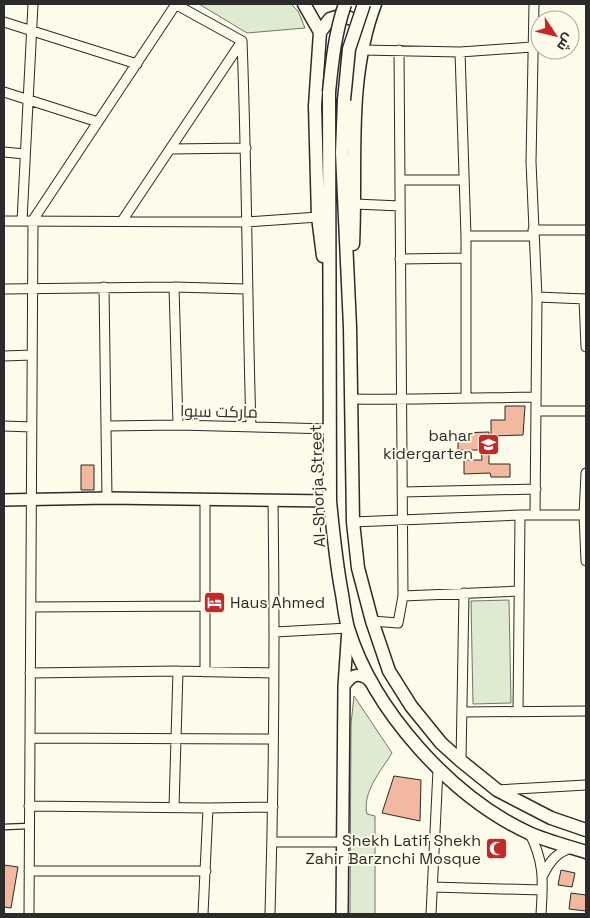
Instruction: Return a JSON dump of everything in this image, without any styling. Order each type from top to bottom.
[{"type":"main road","points":[[304,4],[320,32],[315,106],[318,217],[330,316]]},
{"type":"main road","name":"Al-Shorja Street","points":[[345,4],[338,24],[329,92],[330,501],[334,551],[348,628],[373,684],[410,739],[438,770],[493,812],[529,832],[586,852]]},
{"type":"main road","points":[[364,4],[349,50],[344,100],[342,153],[350,327],[353,522],[358,568],[372,621],[389,671],[411,706],[441,743],[497,790],[551,818],[586,830]]},
{"type":"main road","points":[[350,327],[355,204],[354,116],[362,50],[375,4]]},
{"type":"main road","points":[[320,32],[330,19],[338,15],[348,16],[356,21],[361,29],[362,50]]},
{"type":"main road","points":[[331,434],[352,439]]},
{"type":"street","points":[[22,221],[33,4]]},
{"type":"street","points":[[28,914],[33,220],[176,4],[242,41]]},
{"type":"street","points":[[4,22],[137,64]]},
{"type":"street","points":[[242,41],[246,148],[247,289],[251,427]]},
{"type":"street","points":[[122,220],[242,41]]},
{"type":"street","points":[[362,50],[460,52],[530,47]]},
{"type":"street","points":[[372,621],[398,622],[403,596],[399,50]]},
{"type":"street","points":[[460,52],[466,236],[466,398]]},
{"type":"street","points":[[532,60],[531,162],[537,297],[535,515]]},
{"type":"street","points":[[4,92],[98,122]]},
{"type":"street","points":[[171,149],[246,148]]},
{"type":"street","points":[[4,152],[25,154]]},
{"type":"street","points":[[400,180],[464,180]]},
{"type":"street","points":[[355,204],[400,206]]},
{"type":"street","points":[[4,221],[246,222],[318,217]]},
{"type":"street","points":[[466,236],[586,230]]},
{"type":"street","points":[[400,259],[466,258]]},
{"type":"street","points":[[104,287],[107,498]]},
{"type":"street","points":[[4,289],[174,287],[247,289]]},
{"type":"street","points":[[174,287],[178,425]]},
{"type":"street","points":[[537,297],[585,299],[586,347]]},
{"type":"street","points":[[4,356],[32,354]]},
{"type":"street","points":[[351,399],[536,398]]},
{"type":"street","points":[[537,411],[586,411]]},
{"type":"street","points":[[4,426],[32,427]]},
{"type":"street","name":"مارکت سیوا","points":[[106,426],[251,427],[331,434]]},
{"type":"street","points":[[586,473],[586,561]]},
{"type":"street","points":[[402,492],[536,489]]},
{"type":"street","points":[[4,500],[107,498],[330,501]]},
{"type":"street","points":[[205,499],[205,672]]},
{"type":"street","points":[[270,914],[275,632],[273,500]]},
{"type":"street","points":[[353,522],[520,515],[585,515]]},
{"type":"street","points":[[518,711],[520,515]]},
{"type":"street","points":[[403,596],[518,591]]},
{"type":"street","points":[[461,761],[464,593]]},
{"type":"street","points":[[30,607],[206,606]]},
{"type":"street","points":[[275,632],[348,628],[344,686],[342,914]]},
{"type":"street","points":[[30,673],[178,671],[273,673]]},
{"type":"street","points":[[174,807],[178,671]]},
{"type":"street","points":[[344,686],[351,677],[357,675],[364,676],[373,684]]},
{"type":"street","points":[[463,712],[586,711]]},
{"type":"street","points":[[30,738],[273,739]]},
{"type":"street","points":[[431,914],[438,770]]},
{"type":"street","points":[[497,790],[586,785]]},
{"type":"street","points":[[29,806],[273,807]]},
{"type":"street","points":[[204,914],[208,808]]},
{"type":"street","points":[[529,832],[536,846],[543,875],[540,914]]},
{"type":"street","points":[[272,842],[343,842]]},
{"type":"street","points":[[543,875],[549,863],[558,854],[573,848]]},
{"type":"street","points":[[29,871],[206,871]]},
{"type":"street","points":[[432,887],[542,890]]},
{"type":"lane","points":[[4,827],[29,826]]},
{"type":"green space","points":[[199,4],[291,4],[298,11],[305,28],[247,33]]},
{"type":"green space","points":[[509,600],[511,703],[473,704],[471,601]]},
{"type":"green space","points":[[354,696],[392,753],[370,790],[366,806],[367,814],[375,816],[375,914],[350,914],[351,724]]},
{"type":"building","points":[[505,406],[525,406],[523,435],[491,436],[491,420],[505,420]]},
{"type":"building","points":[[489,432],[489,464],[510,464],[510,477],[491,477],[490,473],[464,474],[464,460],[482,460],[481,450],[458,450],[458,433]]},
{"type":"building","points":[[81,465],[94,465],[94,490],[81,490]]},
{"type":"building","points":[[394,776],[421,780],[420,821],[382,813]]},
{"type":"building","points":[[4,865],[18,867],[11,908],[4,907]]},
{"type":"building","points":[[561,870],[575,873],[572,887],[558,885]]},
{"type":"building","points":[[571,893],[586,895],[586,911],[569,909]]},
{"type":"place","name":"bahar kidergarten","points":[[489,444]]},
{"type":"place","name":"Haus Ahmed","points":[[214,602]]},
{"type":"place","name":"Shekh Latif Shekh Zahir Barznchi Mosque","points":[[497,849]]}]
